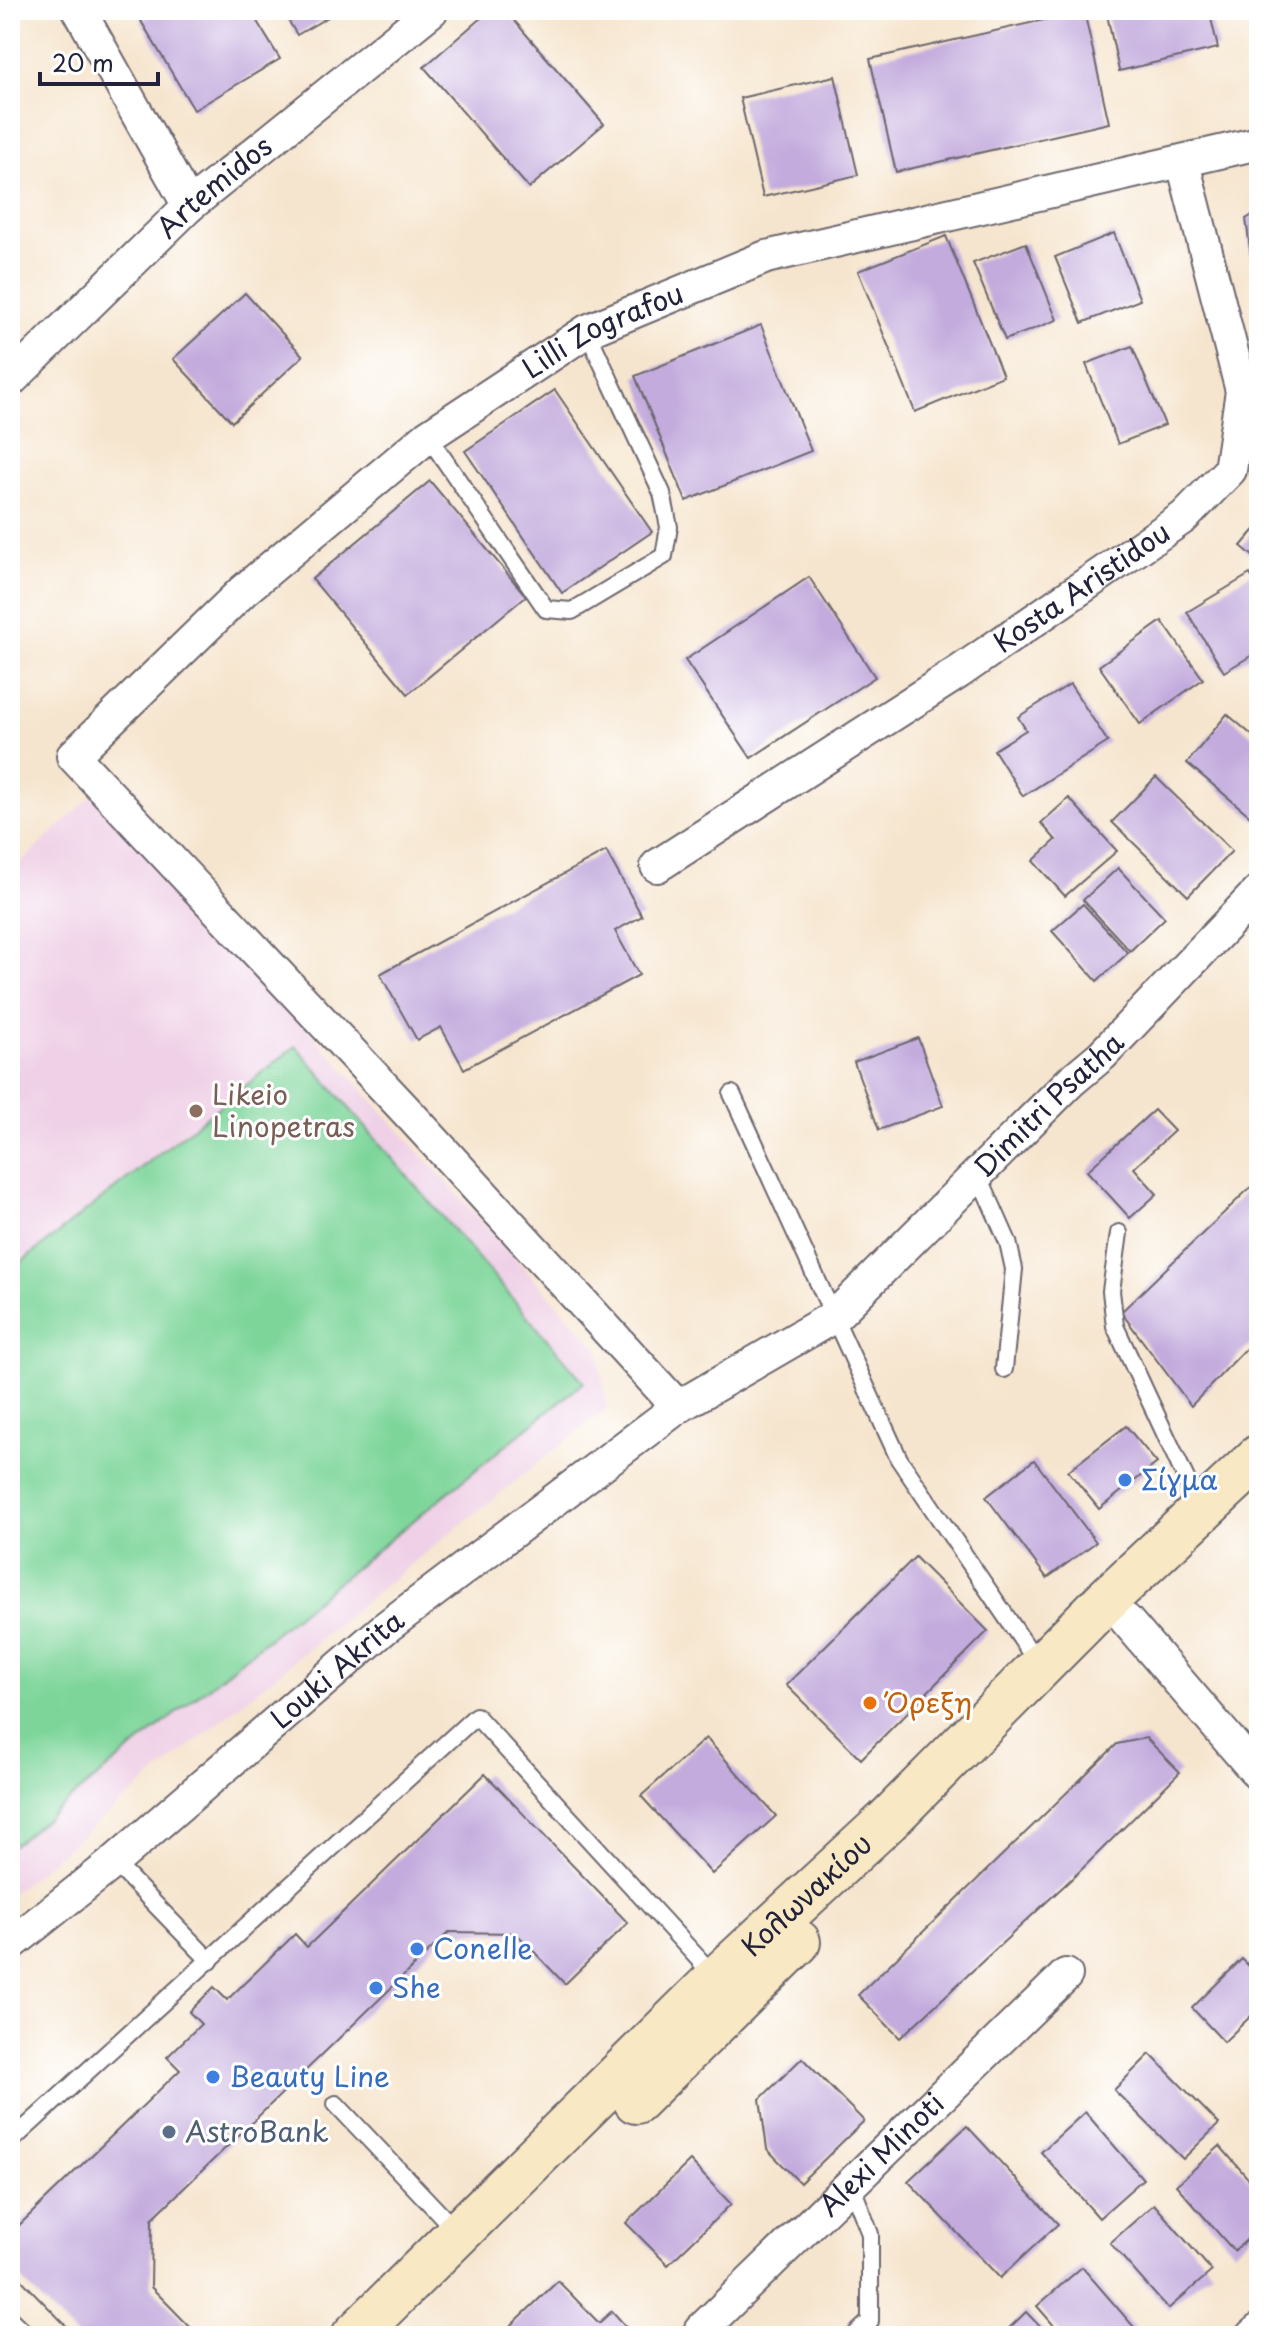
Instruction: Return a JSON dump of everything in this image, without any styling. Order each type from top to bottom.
[{"type":"main road","name":"Κολωνακίου","points":[[354,2336],[716,1979],[888,1820],[1106,1600],[1259,1457]]},
{"type":"main road","name":"Κολωνακίου","points":[[392,2336],[1259,1492]]},
{"type":"street","points":[[79,10],[189,206]]},
{"type":"street","name":"Artemidos","points":[[10,381],[189,206],[432,10]]},
{"type":"street","name":"Lilli Zografou","points":[[678,1407],[412,1117],[73,756],[243,591],[428,436],[587,331],[766,257],[1259,143]]},
{"type":"street","name":"Kosta Aristidou","points":[[657,866],[959,672],[1184,517],[1230,470],[1242,391],[1183,163]]},
{"type":"street","name":"Dimitri Psatha","points":[[678,1407],[835,1316],[1071,1081],[1102,1055],[1259,891]]},
{"type":"street","name":"Louki Akrita","points":[[10,1945],[114,1862],[385,1628],[678,1407]]},
{"type":"street","points":[[1126,1620],[1259,1775]]},
{"type":"street","name":"Alexi Minoti","points":[[699,2336],[700,2331],[1066,1975]]},
{"type":"street","points":[[1252,2336],[1259,2330]]},
{"type":"lane","points":[[428,436],[546,609],[572,611],[664,556],[669,527],[662,493],[587,331]]},
{"type":"lane","points":[[732,1094],[899,1459],[1040,1667]]},
{"type":"lane","points":[[978,1174],[1008,1242],[1014,1269],[1004,1369]]},
{"type":"lane","points":[[1119,1233],[1111,1291],[1115,1326],[1201,1511]]},
{"type":"lane","points":[[10,2142],[476,1716],[716,1979]]},
{"type":"lane","points":[[114,1862],[210,1961]]},
{"type":"lane","points":[[336,2104],[459,2234]]},
{"type":"lane","points":[[851,2184],[870,2234],[870,2321],[854,2336]]},
{"type":"lane","points":[[10,2319],[28,2336]]},
{"type":"shaded area","name":"Likeio Linopetras","points":[[94,794],[598,1349],[607,1408],[384,1586],[10,1895],[10,873]]},
{"type":"green space","name":"Likeio Linopetras","points":[[296,1046],[584,1382],[10,1848],[10,1271]]},
{"type":"building","points":[[160,10],[250,10],[280,59],[194,110],[141,21]]},
{"type":"building","points":[[282,10],[340,10],[297,35]]},
{"type":"building","points":[[490,10],[505,10],[604,124],[529,188],[424,67]]},
{"type":"building","points":[[1106,10],[1209,10],[1218,48],[1119,71]]},
{"type":"building","points":[[1250,10],[1259,10],[1259,41],[1258,41]]},
{"type":"building","points":[[1084,11],[1109,123],[896,172],[870,59]]},
{"type":"building","points":[[835,76],[858,175],[763,197],[740,98]]},
{"type":"building","points":[[1259,211],[1259,262],[1252,263],[1246,219]]},
{"type":"building","points":[[1114,233],[1140,300],[1082,323],[1055,257]]},
{"type":"building","points":[[946,236],[1003,376],[915,412],[858,271]]},
{"type":"building","points":[[1026,243],[1057,320],[1005,340],[973,263]]},
{"type":"building","points":[[245,293],[303,356],[232,422],[173,359]]},
{"type":"building","points":[[761,325],[811,451],[686,501],[635,376]]},
{"type":"building","points":[[1132,346],[1165,425],[1118,444],[1086,364]]},
{"type":"building","points":[[555,390],[652,532],[562,593],[465,451]]},
{"type":"building","points":[[1259,447],[1259,476],[1250,474]]},
{"type":"building","points":[[430,481],[526,596],[408,694],[312,579]]},
{"type":"building","points":[[1259,525],[1259,561],[1241,546]]},
{"type":"building","points":[[1250,574],[1259,589],[1259,651],[1224,672],[1187,612]]},
{"type":"building","points":[[809,577],[875,677],[751,758],[685,660]]},
{"type":"building","points":[[1162,621],[1203,679],[1140,724],[1099,666]]},
{"type":"building","points":[[1070,684],[1108,742],[1023,796],[994,750],[1026,730],[1018,717]]},
{"type":"building","points":[[1227,714],[1259,741],[1259,815],[1255,820],[1187,763]]},
{"type":"building","points":[[1156,777],[1232,851],[1188,896],[1112,822]]},
{"type":"building","points":[[1069,798],[1117,851],[1065,896],[1033,861],[1056,840],[1041,823]]},
{"type":"building","points":[[606,851],[642,916],[615,931],[639,975],[464,1069],[441,1027],[417,1040],[380,974]]},
{"type":"building","points":[[1118,868],[1165,918],[1130,951],[1083,900]]},
{"type":"building","points":[[1083,904],[1128,953],[1097,981],[1052,931]]},
{"type":"building","points":[[918,1038],[943,1106],[879,1130],[854,1062]]},
{"type":"building","points":[[1154,1110],[1174,1131],[1134,1168],[1157,1194],[1130,1218],[1087,1171]]},
{"type":"building","points":[[1259,1179],[1259,1335],[1191,1406],[1121,1312]]},
{"type":"building","points":[[1126,1426],[1157,1463],[1099,1509],[1068,1471]]},
{"type":"building","points":[[1034,1460],[1096,1542],[1047,1578],[986,1497]]},
{"type":"building","points":[[915,1557],[988,1631],[861,1759],[786,1685]]},
{"type":"building","points":[[706,1738],[776,1816],[712,1874],[641,1796]]},
{"type":"building","points":[[1146,1738],[1180,1772],[1081,1870],[900,2038],[858,1995],[1117,1744]]},
{"type":"building","points":[[485,1774],[628,1923],[565,1984],[516,1933],[449,1932],[152,2219],[151,2287],[199,2336],[76,2336],[10,2268],[10,2234],[180,2070],[167,2057],[201,2024],[189,2012],[214,1987],[227,2000],[295,1934],[307,1947]]},
{"type":"building","points":[[1242,1959],[1259,1976],[1259,2008],[1224,2042],[1192,2008]]},
{"type":"building","points":[[1150,2054],[1219,2124],[1183,2159],[1114,2090]]},
{"type":"building","points":[[802,2058],[864,2121],[800,2183],[767,2149],[760,2099]]},
{"type":"building","points":[[1085,2112],[1143,2179],[1099,2218],[1041,2152]]},
{"type":"building","points":[[967,2126],[1058,2224],[1000,2278],[908,2181]]},
{"type":"building","points":[[1220,2146],[1259,2191],[1259,2229],[1234,2251],[1176,2185]]},
{"type":"building","points":[[690,2161],[731,2204],[668,2265],[626,2223]]},
{"type":"building","points":[[1154,2204],[1212,2271],[1168,2309],[1110,2243]]},
{"type":"building","points":[[1082,2267],[1140,2334],[1138,2336],[1063,2336],[1037,2306]]},
{"type":"building","points":[[558,2281],[599,2323],[612,2311],[632,2333],[629,2336],[500,2336]]},
{"type":"building","points":[[1026,2312],[1049,2336],[1001,2336]]},
{"type":"place","name":"Likeio Linopetras","points":[[196,1111]]},
{"type":"place","name":"Σίγμα","points":[[1125,1480]]},
{"type":"place","name":"Όρεξη","points":[[870,1703]]},
{"type":"place","name":"Conelle","points":[[417,1949]]},
{"type":"place","name":"She","points":[[376,1988]]},
{"type":"place","name":"Beauty Line","points":[[213,2077]]},
{"type":"place","name":"AstroBank","points":[[169,2132]]}]
